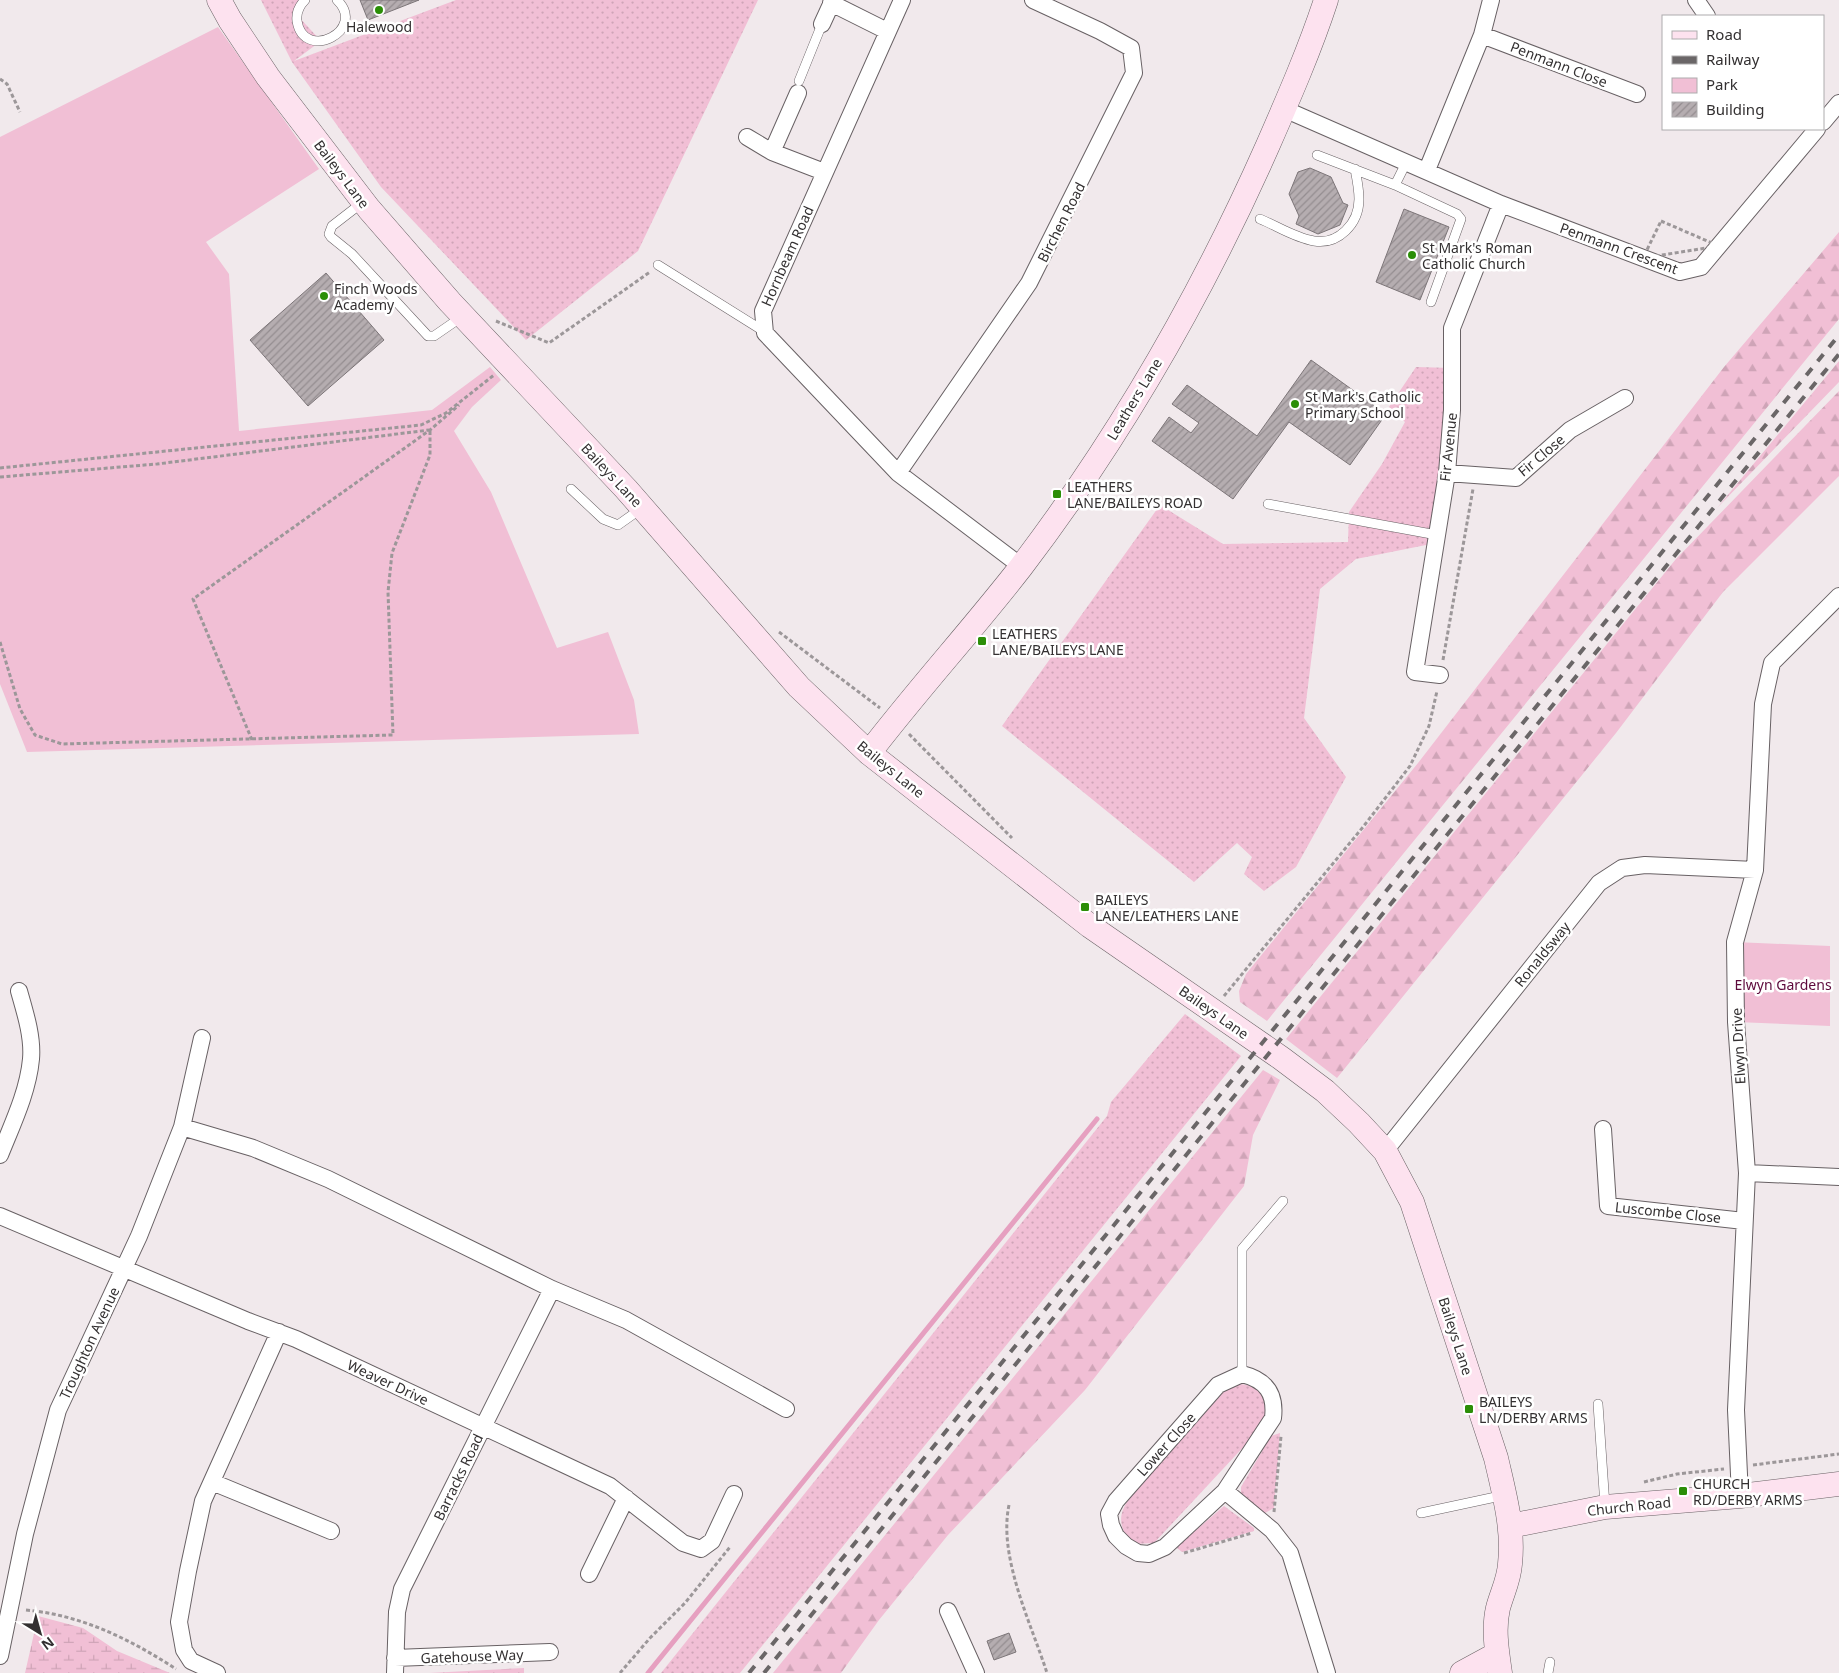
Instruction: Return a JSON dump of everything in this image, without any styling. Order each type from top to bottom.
[{"type":"street","name":"Baileys Lane","points":[[219,0],[230,20],[268,76],[363,202],[463,316],[642,508],[799,687],[869,753],[1090,926],[1325,1092],[1385,1151],[1412,1202],[1493,1451],[1505,1494],[1510,1526],[1510,1564],[1496,1620],[1498,1664]]},
{"type":"street","name":"Hornbeam Road","points":[[766,333],[763,311],[902,0]]},
{"type":"street","name":"Birchen Road","points":[[898,473],[1029,283],[1134,73],[1131,48],[1100,31],[1033,0]]},
{"type":"street","name":"Leathers Lane","points":[[869,753],[1021,566],[1094,463],[1167,345],[1215,257],[1284,109],[1326,0]]},
{"type":"street","points":[[1427,170],[1482,35],[1492,0]]},
{"type":"street","points":[[1696,0],[1705,15]]},
{"type":"street","points":[[822,24],[832,1],[887,31]]},
{"type":"street","name":"Penmann Close","points":[[1482,35],[1637,94]]},
{"type":"street","points":[[772,152],[798,87]]},
{"type":"street","points":[[1824,121],[1839,102]]},
{"type":"street","name":"Penmann Crescent","points":[[1284,109],[1502,204],[1680,272],[1701,268],[1816,130]]},
{"type":"street","points":[[747,137],[772,152],[824,172]]},
{"type":"street","name":"Fir Avenue","points":[[1440,675],[1415,672],[1447,473],[1452,410],[1452,328],[1502,204]]},
{"type":"street","points":[[766,333],[898,473],[1021,566]]},
{"type":"street","name":"Fir Close","points":[[1447,473],[1516,478],[1570,430],[1625,398]]},
{"type":"street","name":"Elwyn Drive","points":[[1740,1496],[1736,1410],[1747,1173],[1736,1022],[1736,942],[1755,870],[1764,704],[1772,663],[1839,596]]},
{"type":"street","name":"Ronaldsway","points":[[1385,1151],[1599,883],[1622,868],[1645,865],[1755,870]]},
{"type":"street","points":[[0,1155],[21,1102],[31,1059],[27,1020],[19,991]]},
{"type":"street","name":"Troughton Avenue","points":[[0,1656],[37,1483],[58,1410],[124,1268],[182,1127],[202,1038]]},
{"type":"street","points":[[182,1127],[253,1148],[328,1179],[552,1289],[626,1320],[786,1409]]},
{"type":"street","name":"Luscombe Close","points":[[1603,1129],[1608,1206],[1744,1221]]},
{"type":"street","points":[[1747,1173],[1839,1177]]},
{"type":"street","name":"Weaver Drive","points":[[0,1216],[279,1332],[610,1486],[683,1542],[701,1549],[712,1541],[734,1494]]},
{"type":"street","name":"Barracks Road","points":[[395,1665],[397,1612],[402,1589],[552,1289]]},
{"type":"street","points":[[217,1673],[191,1661],[184,1650],[179,1622],[203,1501],[279,1332]]},
{"type":"street","points":[[1242,1374],[1257,1378],[1268,1390],[1274,1405],[1273,1418]]},
{"type":"street","name":"Lower Close","points":[[1242,1374],[1218,1385],[1116,1500],[1110,1514],[1116,1536],[1138,1554],[1149,1554],[1165,1546],[1225,1491],[1273,1418]]},
{"type":"street","points":[[212,1482],[331,1531]]},
{"type":"street","name":"Church Road","points":[[1510,1526],[1605,1507],[1740,1496],[1839,1484]]},
{"type":"street","points":[[1225,1491],[1272,1530],[1290,1553],[1327,1673]]},
{"type":"street","points":[[589,1574],[626,1498]]},
{"type":"street","points":[[948,1611],[976,1673]]},
{"type":"street","name":"Gatehouse Way","points":[[395,1665],[550,1652]]},
{"type":"street","points":[[1462,1673],[1498,1664]]},
{"type":"lane","points":[[304,0],[297,15],[300,30],[313,40],[321,42],[335,36],[344,24],[343,9],[336,0]]},
{"type":"lane","points":[[798,87],[822,24]]},
{"type":"lane","points":[[1317,155],[1395,185],[1457,214],[1461,219],[1431,302]]},
{"type":"lane","points":[[1395,185],[1407,161]]},
{"type":"lane","points":[[1260,219],[1315,241],[1327,241],[1340,236],[1350,226],[1359,202],[1355,169]]},
{"type":"lane","points":[[363,202],[332,226],[329,234],[331,237],[352,254],[428,336],[434,336],[463,316]]},
{"type":"lane","points":[[658,266],[766,333]]},
{"type":"lane","points":[[571,489],[603,520],[618,525],[642,508]]},
{"type":"lane","points":[[1268,504],[1437,534]]},
{"type":"lane","points":[[1242,1374],[1242,1249],[1283,1201]]},
{"type":"lane","points":[[1598,1404],[1605,1507]]},
{"type":"lane","points":[[1421,1513],[1505,1494]]},
{"type":"lane","points":[[1548,1673],[1550,1662]]},
{"type":"path","points":[[0,79],[7,84],[20,112]]},
{"type":"path","points":[[1643,258],[1661,221],[1719,246]]},
{"type":"path","points":[[1643,258],[1719,246]]},
{"type":"path","points":[[495,321],[549,343],[658,266]]},
{"type":"path","points":[[0,468],[421,425],[446,413],[495,374],[430,430],[193,599],[252,740]]},
{"type":"path","points":[[0,477],[157,464],[430,430]]},
{"type":"path","points":[[0,642],[20,709],[35,735],[62,744],[393,736],[388,592],[392,553],[430,455],[430,430]]},
{"type":"path","points":[[1212,1011],[1363,827],[1410,766],[1429,726],[1476,475]]},
{"type":"path","points":[[778,631],[894,720],[1018,844]]},
{"type":"path","points":[[1165,1546],[1180,1554],[1255,1532],[1272,1530],[1282,1430],[1273,1418]]},
{"type":"path","points":[[1009,1505],[1006,1531],[1008,1558],[1047,1673]]},
{"type":"path","points":[[620,1673],[650,1638],[685,1603],[730,1547]]},
{"type":"path","points":[[10,1609],[79,1620],[140,1645],[180,1671]]},
{"type":"green space","points":[[261,0],[306,0],[297,15],[321,41],[294,61],[456,0],[758,0],[638,251],[526,340],[381,187],[292,62]]},
{"type":"green space","points":[[218,27],[319,169],[206,242],[229,274],[239,431],[432,410],[490,367],[501,380],[472,407],[454,431],[491,492],[557,648],[608,632],[634,700],[639,734],[27,752],[0,684],[0,137]]},
{"type":"green space","points":[[1839,232],[1839,319],[1267,1021],[1240,1002],[1239,991],[1246,974],[1418,763],[1724,367]]},
{"type":"green space","points":[[1839,361],[1839,382],[1717,508]]},
{"type":"green space","points":[[1416,367],[1452,368],[1436,543],[1356,559],[1320,589],[1304,718],[1346,777],[1296,867],[1264,891],[1244,874],[1252,857],[1237,843],[1194,882],[1002,726],[1160,505],[1223,544],[1348,542],[1349,512],[1382,464],[1405,422],[1389,407]]},
{"type":"green space","points":[[1839,391],[1839,476],[1723,592],[1616,733],[1337,1078],[1286,1039],[1676,559]]},
{"type":"green space","name":"Elwyn Gardens","points":[[1735,942],[1830,946],[1830,1026],[1736,1022]]},
{"type":"green space","points":[[1185,1014],[1241,1056],[740,1673],[661,1673],[1107,1116],[1111,1102]]},
{"type":"green space","points":[[1263,1070],[1280,1080],[1253,1135],[1244,1186],[1085,1390],[948,1535],[879,1620],[841,1673],[773,1673]]},
{"type":"green space","points":[[1238,1384],[1255,1388],[1264,1397],[1266,1410],[1263,1426],[1154,1543],[1135,1544],[1129,1541],[1123,1530],[1121,1520],[1123,1510],[1129,1499],[1226,1389]]},
{"type":"green space","points":[[1280,1433],[1274,1508],[1265,1513],[1241,1494],[1241,1487],[1271,1436]]},
{"type":"green space","points":[[1224,1506],[1254,1528],[1254,1531],[1182,1552],[1177,1548],[1181,1543]]},
{"type":"green space","points":[[38,1616],[83,1628],[117,1651],[170,1673],[25,1673]]},
{"type":"green space","points":[[524,1668],[524,1673],[429,1673]]},
{"type":"building","name":"Halewood","points":[[360,0],[419,0],[368,20]]},
{"type":"building","points":[[1310,168],[1331,177],[1343,203],[1348,205],[1340,225],[1318,234],[1296,224],[1299,216],[1289,194],[1298,172]]},
{"type":"building","name":"St Mark's Roman Catholic Church","points":[[1404,209],[1449,227],[1420,300],[1376,282]]},
{"type":"building","points":[[326,273],[384,340],[308,406],[250,340]]},
{"type":"building","points":[[1311,360],[1386,414],[1350,465],[1289,422],[1233,499],[1152,441],[1169,417],[1191,433],[1199,423],[1172,404],[1187,385],[1257,436]]},
{"type":"building","points":[[1009,1633],[1016,1652],[994,1660],[987,1641]]},
{"type":"waterway","points":[[648,1673],[1097,1119]]},
{"type":"railway","points":[[749,1673],[1839,335]]},
{"type":"railway","points":[[764,1673],[1839,354]]},
{"type":"place","name":"Halewood","points":[[379,10]]},
{"type":"place","name":"St Mark's Roman Catholic Church","points":[[1412,255]]},
{"type":"place","name":"Finch Woods Academy","points":[[324,296]]},
{"type":"place","name":"St Mark's Catholic Primary School","points":[[1295,404]]},
{"type":"place","name":"LEATHERS LANE/BAILEYS ROAD","points":[[1057,494]]},
{"type":"place","name":"LEATHERS LANE/BAILEYS LANE","points":[[982,641]]},
{"type":"place","name":"BAILEYS LANE/LEATHERS LANE","points":[[1085,907]]},
{"type":"place","name":"BAILEYS LN/DERBY ARMS","points":[[1469,1409]]},
{"type":"place","name":"CHURCH RD/DERBY ARMS","points":[[1683,1491]]}]
